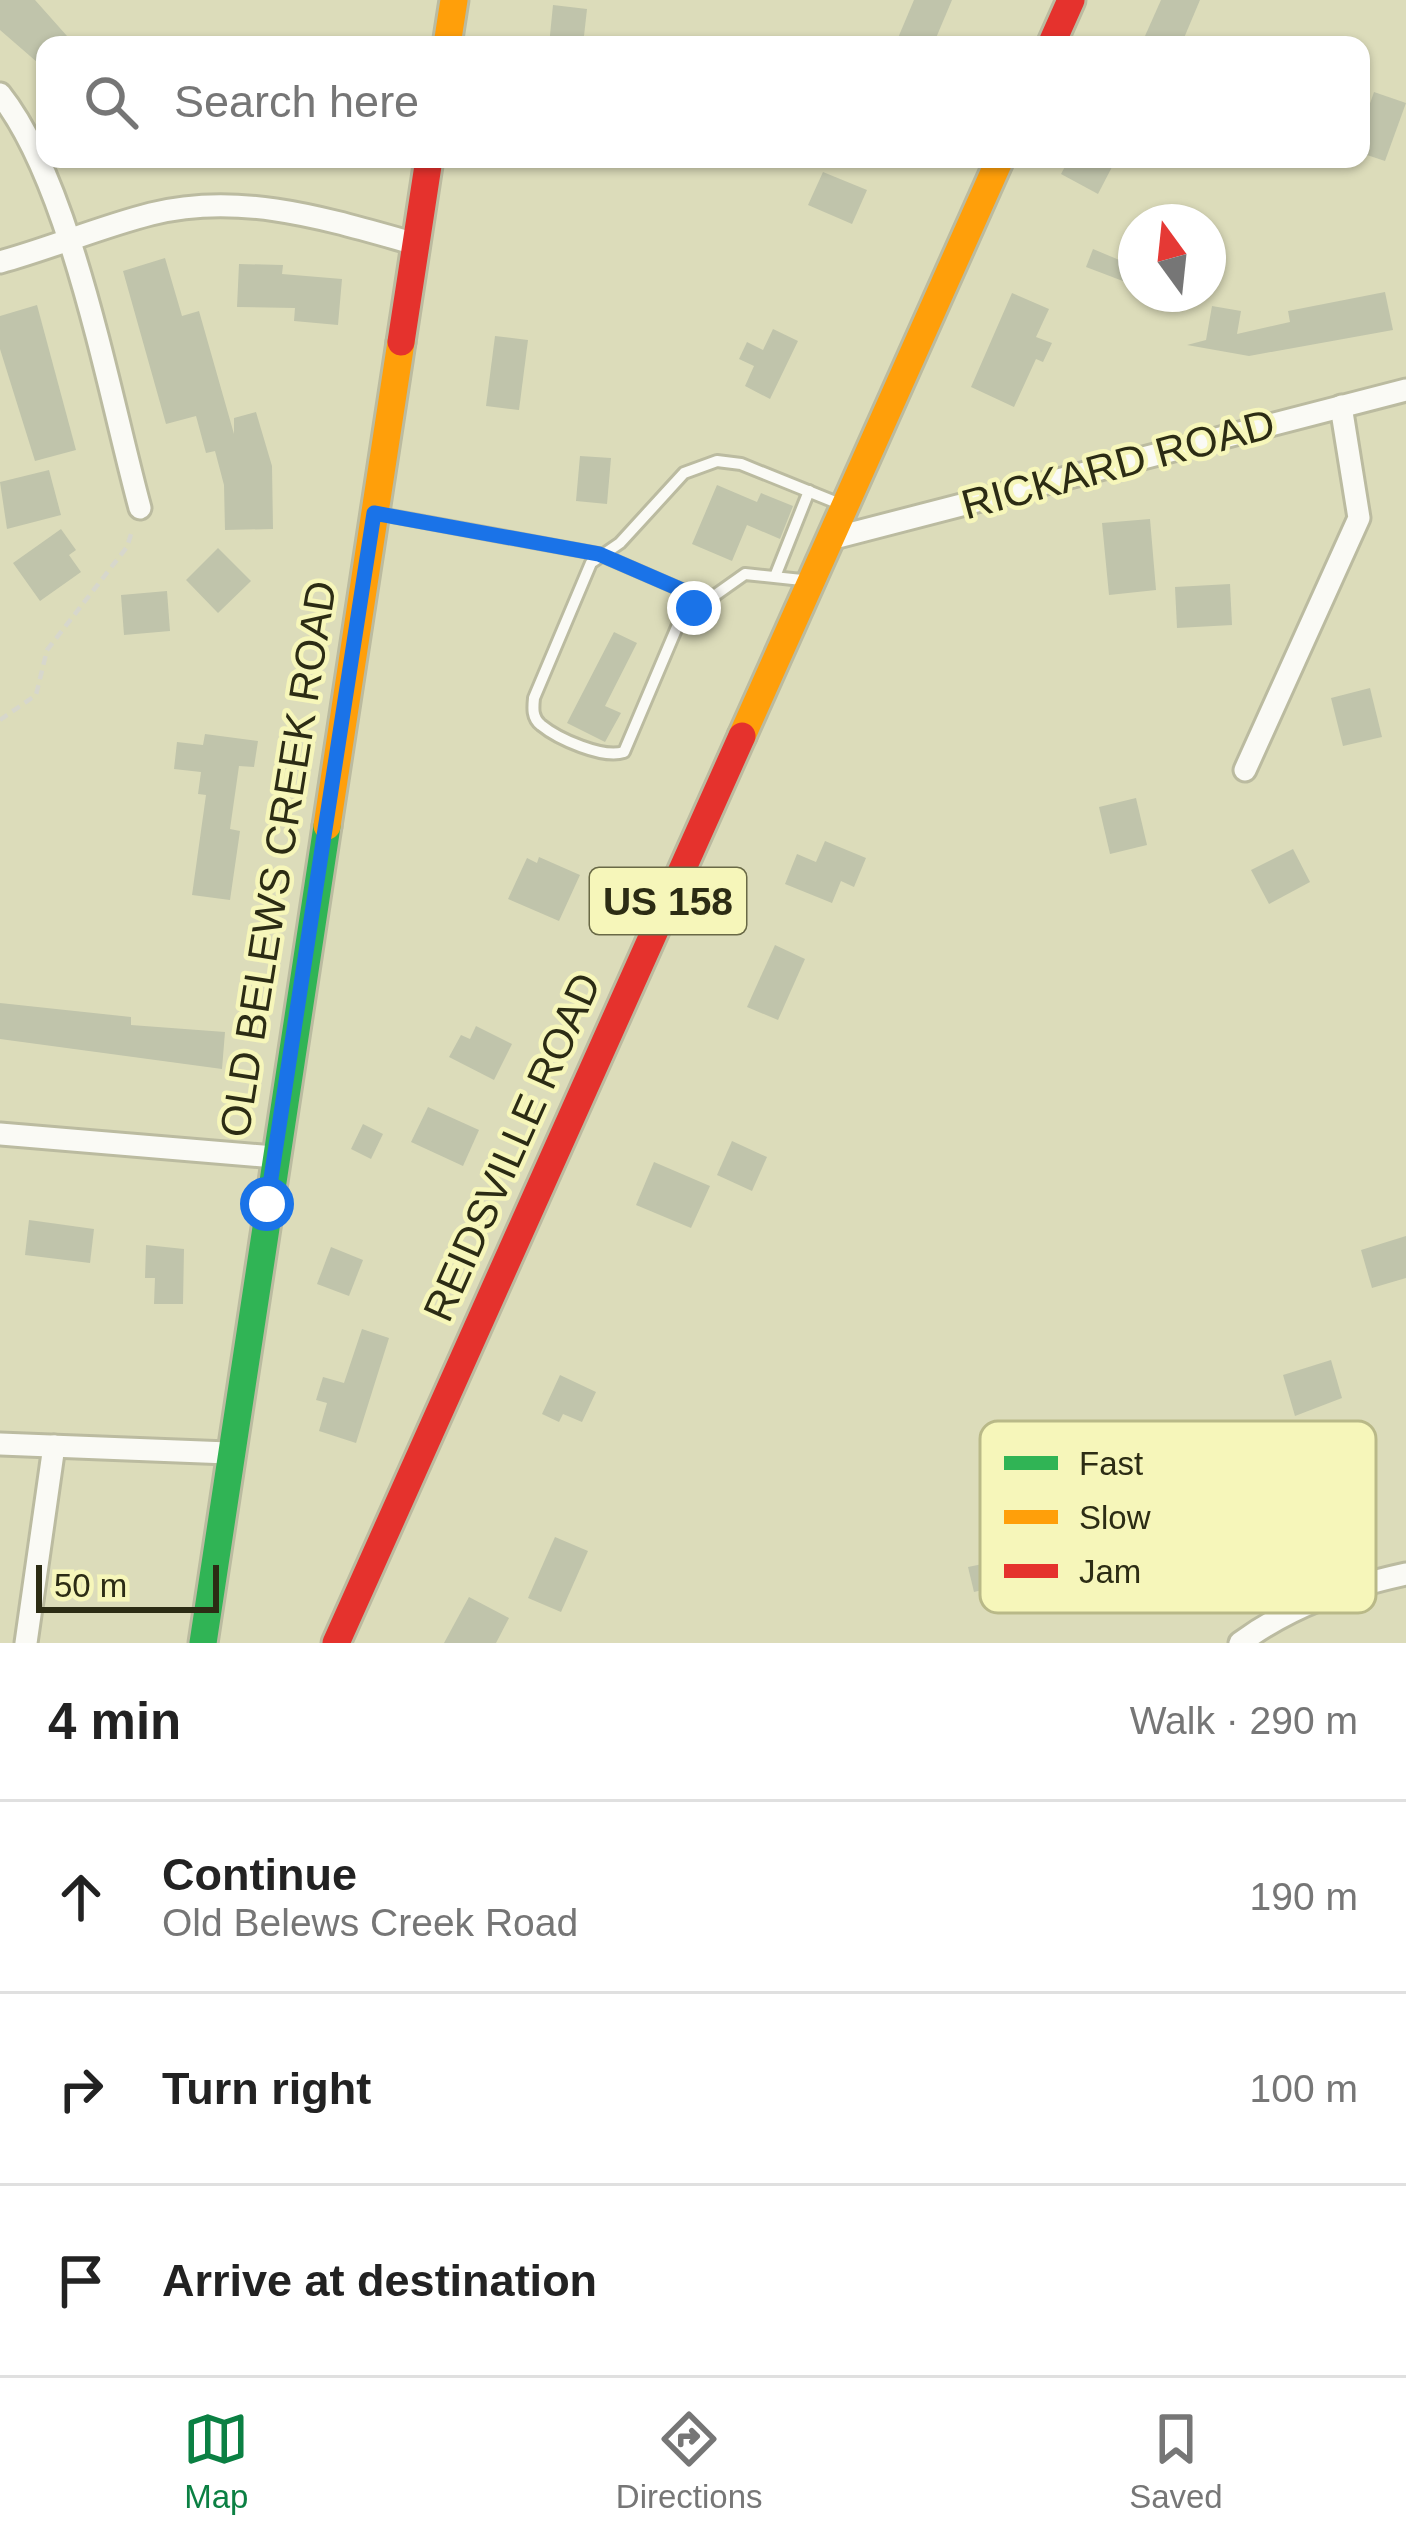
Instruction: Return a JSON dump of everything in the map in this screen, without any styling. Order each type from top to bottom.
[{"type":"main road","points":[[448,36],[454,0]]},
{"type":"main road","points":[[1055,36],[1071,0]]},
{"type":"main road","name":"OLD BELEWS CREEK ROAD","points":[[203,1643],[228,1453],[428,168]]},
{"type":"main road","name":"REIDSVILLE ROAD","points":[[335,1643],[996,168]]},
{"type":"street","points":[[0,94],[36,154]]},
{"type":"street","points":[[41,168],[68,242],[140,508]]},
{"type":"street","points":[[0,262],[152,214],[260,207],[416,244]]},
{"type":"street","name":"RICKARD ROAD","points":[[830,538],[1406,390]]},
{"type":"street","points":[[1245,770],[1359,518],[1341,406]]},
{"type":"street","points":[[0,1134],[274,1157]]},
{"type":"street","points":[[0,1444],[228,1453]]},
{"type":"street","points":[[26,1643],[54,1446]]},
{"type":"street","points":[[1376,1581],[1406,1574]]},
{"type":"street","points":[[1240,1643],[1282,1613]]},
{"type":"lane","points":[[811,581],[745,574],[680,620],[624,752],[600,752],[540,725],[533,715],[534,698],[599,554],[620,543],[670,484],[699,466],[741,464],[844,506]]},
{"type":"lane","points":[[776,574],[809,491]]},
{"type":"lane","points":[[374,513],[599,554],[705,600]]},
{"type":"path","points":[[0,720],[36,695],[47,650],[127,547],[140,508]]},
{"type":"building","points":[[0,0],[35,0],[67,36],[36,36],[36,61],[0,30]]},
{"type":"building","points":[[914,0],[952,0],[937,36],[899,36]]},
{"type":"building","points":[[1161,0],[1200,0],[1185,36],[1145,36]]},
{"type":"building","points":[[553,5],[587,9],[584,36],[550,36]]},
{"type":"building","points":[[1374,92],[1406,103],[1385,161],[1370,156]]},
{"type":"building","points":[[1064,168],[1111,168],[1098,194],[1061,174]]},
{"type":"building","points":[[823,172],[867,190],[852,224],[808,205]]},
{"type":"building","points":[[1093,249],[1118,259],[1118,279],[1086,267]]},
{"type":"building","points":[[165,258],[182,316],[199,311],[234,434],[234,418],[256,412],[272,466],[273,529],[225,530],[224,485],[215,451],[206,453],[196,416],[166,424],[123,271]]},
{"type":"building","points":[[239,264],[283,265],[282,274],[342,279],[338,325],[294,321],[295,308],[237,307]]},
{"type":"building","points":[[1385,292],[1393,330],[1249,356],[1187,345],[1206,340],[1211,312],[1241,311],[1237,334],[1290,322],[1288,311]]},
{"type":"building","points":[[1012,293],[1049,309],[1036,337],[1052,343],[1043,362],[1036,359],[1014,407],[971,387]]},
{"type":"building","points":[[37,305],[76,450],[35,461],[0,349],[0,316]]},
{"type":"building","points":[[773,329],[798,341],[770,399],[745,386],[754,366],[739,359],[747,342],[763,350]]},
{"type":"building","points":[[495,336],[528,340],[519,410],[486,406]]},
{"type":"building","points":[[580,456],[611,458],[607,504],[576,501]]},
{"type":"building","points":[[49,470],[61,515],[7,529],[0,482]]},
{"type":"building","points":[[717,485],[757,502],[761,493],[793,506],[780,539],[747,525],[732,561],[692,544]]},
{"type":"building","points":[[1150,519],[1156,590],[1109,595],[1102,523]]},
{"type":"building","points":[[61,529],[76,550],[69,555],[81,572],[40,601],[13,563]]},
{"type":"building","points":[[218,548],[251,581],[218,613],[186,580]]},
{"type":"building","points":[[1230,584],[1232,625],[1177,628],[1175,587]]},
{"type":"building","points":[[167,591],[170,631],[124,635],[121,595]]},
{"type":"building","points":[[614,632],[637,643],[605,706],[621,713],[605,742],[567,723]]},
{"type":"building","points":[[1370,688],[1382,737],[1343,746],[1331,698]]},
{"type":"building","points":[[205,734],[258,741],[254,767],[239,766],[230,829],[240,831],[230,900],[192,895],[206,795],[198,794],[201,772],[174,769],[177,742],[203,745]]},
{"type":"building","points":[[1136,798],[1147,845],[1110,854],[1099,807]]},
{"type":"building","points":[[825,841],[866,858],[854,887],[841,881],[832,903],[785,884],[797,854],[816,862]]},
{"type":"building","points":[[1293,849],[1310,882],[1269,904],[1251,870]]},
{"type":"building","points":[[539,857],[580,875],[559,921],[508,899],[527,858],[537,863]]},
{"type":"building","points":[[775,945],[805,959],[778,1020],[747,1007]]},
{"type":"building","points":[[0,1003],[131,1017],[131,1025],[225,1032],[222,1069],[0,1039]]},
{"type":"building","points":[[476,1026],[512,1044],[494,1080],[449,1057],[461,1035],[470,1039]]},
{"type":"building","points":[[428,1107],[479,1130],[463,1166],[411,1142]]},
{"type":"building","points":[[363,1124],[383,1134],[371,1159],[351,1149]]},
{"type":"building","points":[[732,1141],[767,1157],[752,1191],[717,1175]]},
{"type":"building","points":[[654,1162],[710,1186],[691,1228],[636,1205]]},
{"type":"building","points":[[29,1220],[94,1229],[90,1263],[25,1255]]},
{"type":"building","points":[[1406,1236],[1406,1278],[1372,1288],[1361,1250]]},
{"type":"building","points":[[146,1245],[184,1249],[183,1304],[154,1304],[155,1278],[145,1278]]},
{"type":"building","points":[[331,1247],[363,1260],[349,1296],[317,1284]]},
{"type":"building","points":[[362,1329],[389,1338],[356,1443],[319,1431],[327,1403],[316,1400],[323,1377],[344,1383]]},
{"type":"building","points":[[1331,1360],[1342,1398],[1295,1416],[1283,1375]]},
{"type":"building","points":[[560,1375],[596,1392],[582,1422],[563,1414],[559,1422],[542,1414]]},
{"type":"building","points":[[555,1537],[588,1551],[561,1612],[528,1598]]},
{"type":"building","points":[[980,1565],[980,1591],[974,1592],[968,1567]]},
{"type":"building","points":[[469,1597],[509,1618],[496,1643],[444,1643]]},
{"type":"traffic: fast","points":[[203,1643],[327,826]]},
{"type":"traffic: slow","points":[[448,36],[454,0]]},
{"type":"traffic: slow","points":[[742,736],[996,168]]},
{"type":"traffic: slow","points":[[327,826],[401,342]]},
{"type":"traffic: jam","points":[[1055,36],[1071,0]]},
{"type":"traffic: jam","points":[[401,342],[428,168]]},
{"type":"traffic: jam","points":[[336,1643],[742,736]]},
{"type":"route","points":[[267,1204],[374,513],[599,554],[705,600],[694,608]]}]
